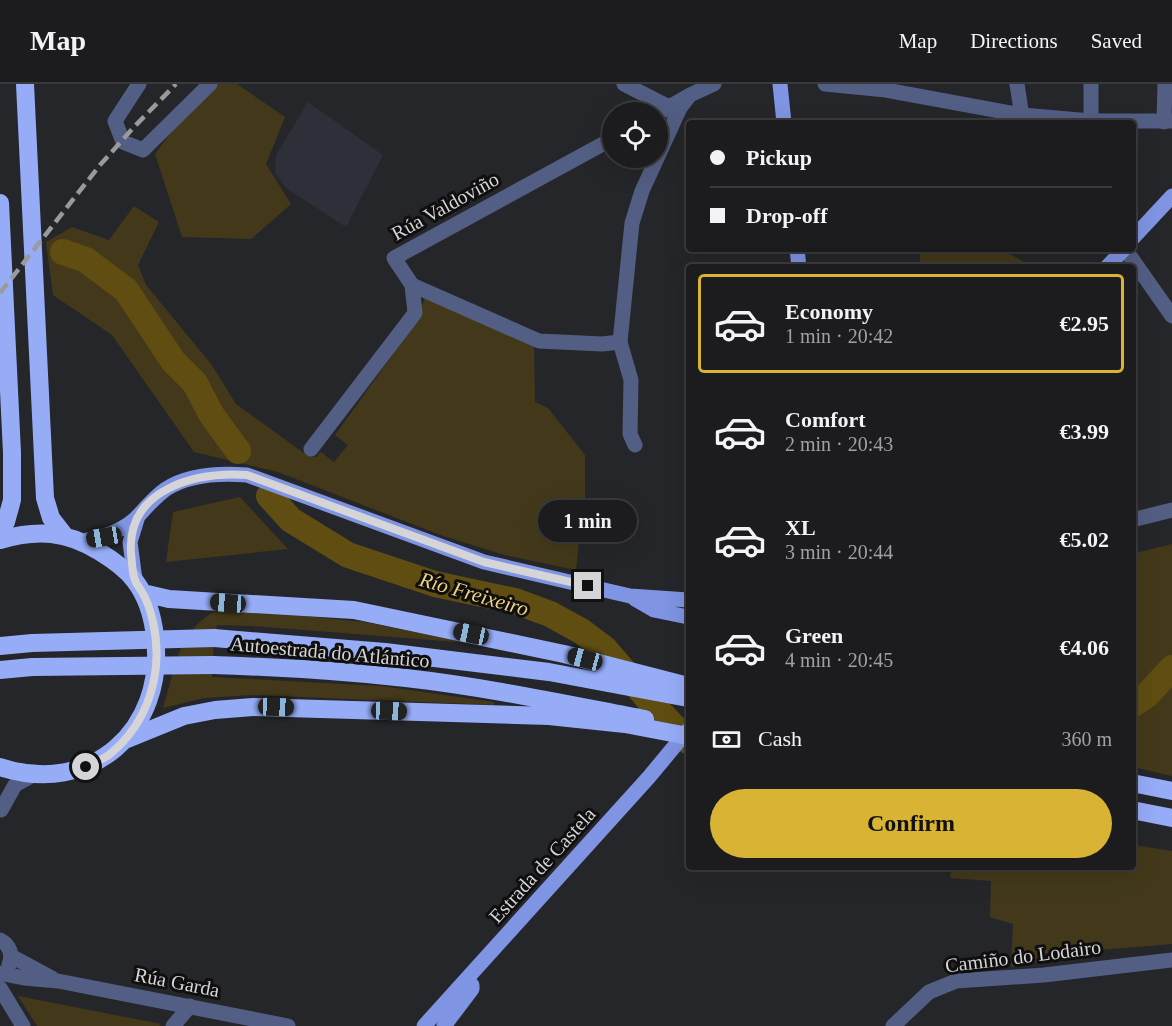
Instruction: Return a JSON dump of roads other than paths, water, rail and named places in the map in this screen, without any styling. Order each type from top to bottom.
[{"type":"highway","points":[[0,767],[33,775],[58,774],[86,767],[108,755],[140,720],[150,700],[157,653],[153,622],[139,587],[116,562],[73,538],[51,518],[45,498],[25,84]]},
{"type":"highway","points":[[0,203],[12,453],[12,500],[6,522],[0,531]]},
{"type":"highway","points":[[0,540],[18,535],[42,533],[73,538]]},
{"type":"highway","points":[[139,587],[169,599],[354,610],[564,654],[686,685]]},
{"type":"highway","name":"Autoestrada do Atlántico","points":[[0,646],[214,639],[385,652],[549,672],[686,698]]},
{"type":"highway","name":"Autoestrada do Atlántico","points":[[0,670],[32,667],[213,665],[277,667],[407,678],[552,709],[686,728]]},
{"type":"highway","points":[[123,741],[184,716],[253,706],[552,709],[686,736]]},
{"type":"highway","points":[[1136,784],[1172,791]]},
{"type":"highway","points":[[1136,811],[1172,818]]},
{"type":"main road","points":[[780,84],[784,120]]},
{"type":"main road","points":[[1136,235],[1172,196]]},
{"type":"main road","points":[[1110,264],[1121,252]]},
{"type":"main road","points":[[73,538],[104,537],[125,527],[168,487],[190,479],[222,473],[247,475],[484,562],[630,596],[686,602]]},
{"type":"main road","points":[[138,516],[130,542],[139,587]]},
{"type":"main road","points":[[630,596],[654,610],[686,617]]},
{"type":"main road","name":"Estrada de Castela","points":[[424,1026],[472,975],[686,731]]},
{"type":"main road","points":[[444,1026],[472,989],[472,975]]},
{"type":"street","points":[[139,84],[115,121],[123,142],[143,150],[210,84]]},
{"type":"street","points":[[624,84],[650,102]]},
{"type":"street","points":[[668,108],[714,84]]},
{"type":"street","points":[[825,84],[886,87],[1022,119],[1056,120]]},
{"type":"street","points":[[1017,84],[1022,119]]},
{"type":"street","points":[[1090,120],[1091,84]]},
{"type":"street","points":[[1136,122],[1168,122],[1165,84]]},
{"type":"street","points":[[635,445],[630,434],[631,380],[620,342],[632,223],[642,191],[680,108],[690,95]]},
{"type":"street","name":"Rúa Valdoviño","points":[[412,285],[394,258],[602,144]]},
{"type":"street","points":[[1136,266],[1172,316]]},
{"type":"street","points":[[311,449],[415,313],[412,285],[539,341],[602,344],[620,342]]},
{"type":"street","points":[[1136,518],[1172,510]]},
{"type":"street","points":[[0,818],[0,808],[15,785],[33,775]]},
{"type":"street","points":[[0,940],[7,945],[11,956],[8,967],[0,973]]},
{"type":"street","name":"Rúa Garda","points":[[11,956],[58,981]]},
{"type":"street","name":"Camiño do Lodairo","points":[[893,1026],[929,992],[956,981],[1044,975],[1172,960]]},
{"type":"street","name":"Rúa Garda","points":[[0,973],[58,981],[288,1026]]},
{"type":"street","points":[[0,988],[23,1026]]},
{"type":"street","points":[[173,1026],[190,1006]]},
{"type":"waterway","name":"Río Freixeiro","points":[[63,252],[86,260],[126,290],[173,361],[195,383],[211,414],[238,451]]},
{"type":"waterway","name":"Río Freixeiro","points":[[269,496],[291,520],[348,555],[435,584],[515,601],[550,614],[581,631],[605,649],[686,739]]},
{"type":"waterway","name":"Río Freixeiro","points":[[1136,702],[1147,695],[1172,668]]},
{"type":"railway","points":[[0,293],[100,165],[176,84]]}]
